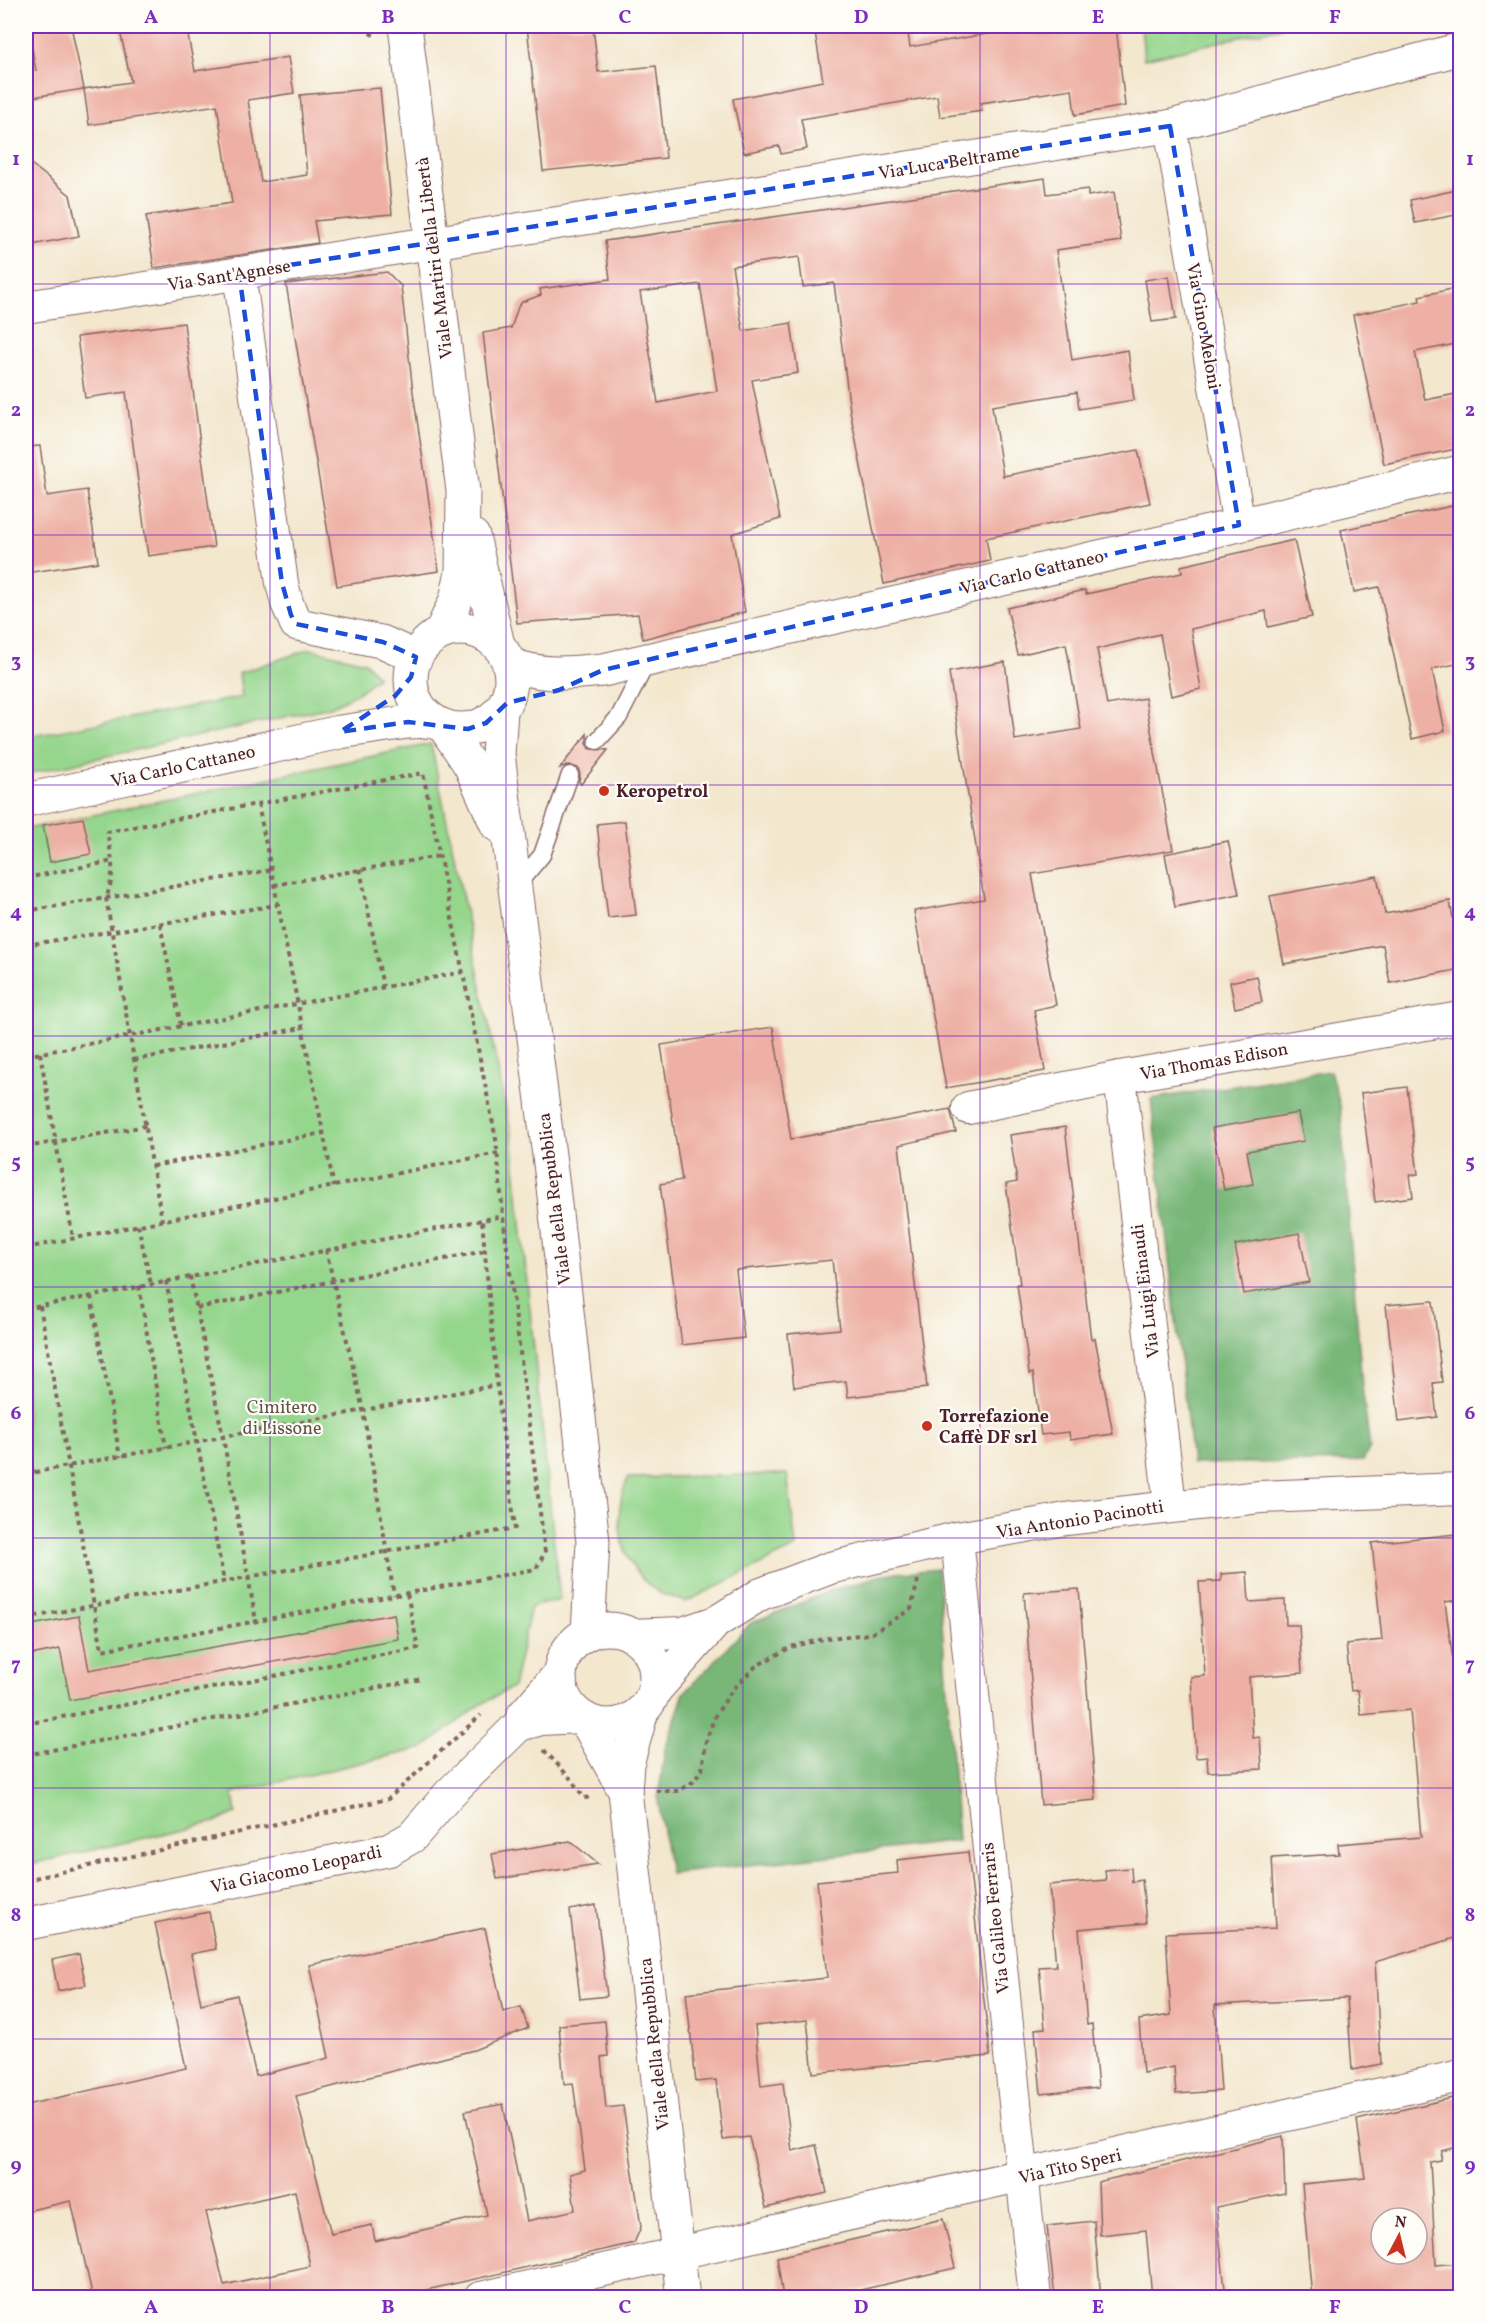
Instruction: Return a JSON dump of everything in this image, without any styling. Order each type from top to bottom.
[{"type":"street","name":"Viale Martiri della Libertà","points":[[405,26],[463,491],[462,572],[456,600],[441,632]]},
{"type":"street","name":"Via Luca Beltrame","points":[[432,245],[1170,126],[1461,49]]},
{"type":"street","name":"Via Gino Meloni","points":[[1170,126],[1239,525]]},
{"type":"street","name":"Via Sant'Agnese","points":[[26,307],[432,245]]},
{"type":"street","points":[[239,273],[282,583],[291,615],[296,624],[382,642],[413,667],[426,643],[441,632],[460,628],[478,631],[493,639],[504,655]]},
{"type":"street","name":"Via Carlo Cattaneo","points":[[504,655],[546,674],[603,670],[1461,472]]},
{"type":"street","name":"Viale Martiri della Libertà","points":[[463,491],[504,655]]},
{"type":"street","name":"Viale della Repubblica","points":[[504,655],[512,681],[504,707],[498,754],[553,1187],[593,1542],[588,1633]]},
{"type":"street","name":"Via Carlo Cattaneo","points":[[340,732],[374,712],[395,696],[413,667]]},
{"type":"street","name":"Viale della Repubblica","points":[[413,667],[415,699],[439,724],[478,780],[513,872]]},
{"type":"street","name":"Via Carlo Cattaneo","points":[[504,707],[559,690],[603,670]]},
{"type":"street","points":[[439,724],[468,729],[486,723],[504,707]]},
{"type":"street","name":"Via Carlo Cattaneo","points":[[26,800],[340,732],[408,722],[439,724]]},
{"type":"street","name":"Via Thomas Edison","points":[[968,1108],[1120,1077],[1461,1018]]},
{"type":"street","name":"Via Luigi Einaudi","points":[[1120,1077],[1170,1505]]},
{"type":"street","name":"Via Antonio Pacinotti","points":[[630,1635],[682,1633],[716,1622],[761,1594],[830,1568],[957,1538],[1066,1519],[1170,1505],[1260,1497],[1461,1489]]},
{"type":"street","name":"Via Galileo Ferraris","points":[[957,1538],[1035,2298]]},
{"type":"street","name":"Viale della Repubblica","points":[[593,1542],[630,1635],[640,1642],[650,1655],[656,1678],[627,1764],[626,1791],[683,2298]]},
{"type":"street","name":"Via Antonio Pacinotti","points":[[647,1702],[716,1622]]},
{"type":"street","points":[[560,1673],[564,1656],[574,1643],[588,1633],[610,1629],[630,1635]]},
{"type":"street","name":"Viale della Repubblica","points":[[560,1673],[561,1690],[569,1705],[583,1718],[626,1791]]},
{"type":"street","name":"Via Giacomo Leopardi","points":[[26,1924],[389,1850],[412,1837],[449,1794],[507,1715],[523,1715],[560,1673]]},
{"type":"street","points":[[507,1715],[541,1719],[583,1718],[596,1724],[612,1725],[628,1721],[647,1702]]},
{"type":"street","name":"Via Tito Speri","points":[[480,2298],[678,2251],[1022,2177],[1461,2076]]},
{"type":"lane","points":[[597,741],[619,717],[648,660]]},
{"type":"lane","points":[[513,872],[542,855],[570,776]]},
{"type":"path","points":[[40,1306],[102,1650],[536,1569],[544,1552],[503,1216],[498,1154],[423,773],[107,832],[113,861],[113,880],[106,898],[162,1221]]},
{"type":"path","points":[[258,804],[334,1186]]},
{"type":"path","points":[[26,850],[33,849]]},
{"type":"path","points":[[274,885],[439,856]]},
{"type":"path","points":[[26,878],[113,861]]},
{"type":"path","points":[[360,869],[382,987]]},
{"type":"path","points":[[26,911],[271,870]]},
{"type":"path","points":[[26,945],[277,905]]},
{"type":"path","points":[[160,924],[181,1026]]},
{"type":"path","points":[[26,1056],[463,972]]},
{"type":"path","points":[[134,1060],[302,1028]]},
{"type":"path","points":[[40,1053],[73,1238]]},
{"type":"path","points":[[26,1147],[146,1126]]},
{"type":"path","points":[[153,1166],[323,1133]]},
{"type":"path","points":[[26,1248],[498,1154]]},
{"type":"path","points":[[26,1309],[503,1216]]},
{"type":"path","points":[[26,1618],[515,1528],[497,1385],[482,1220]]},
{"type":"path","points":[[138,1225],[151,1284]]},
{"type":"path","points":[[326,1250],[363,1410],[394,1595]]},
{"type":"path","points":[[197,1308],[485,1251]]},
{"type":"path","points":[[190,1276],[223,1437],[256,1621]]},
{"type":"path","points":[[166,1281],[224,1581]]},
{"type":"path","points":[[139,1287],[166,1448]]},
{"type":"path","points":[[91,1296],[120,1457]]},
{"type":"path","points":[[26,1474],[497,1385]]},
{"type":"path","points":[[26,1433],[33,1473]]},
{"type":"path","points":[[26,1880],[388,1799],[482,1714],[507,1715],[571,1779],[584,1798],[626,1791],[678,1791],[693,1782],[702,1770],[706,1741],[716,1716],[733,1689],[756,1666],[791,1647],[828,1638],[871,1634],[911,1609],[921,1570]]},
{"type":"path","points":[[26,1724],[418,1648],[407,1593]]},
{"type":"path","points":[[26,1755],[422,1679]]},
{"type":"highlighted area","points":[[1170,126],[1239,525],[603,670],[559,690],[507,703],[486,723],[468,729],[408,722],[340,732],[395,696],[411,677],[416,657],[383,642],[296,624],[291,615],[282,583],[239,273]]},
{"type":"green space","points":[[1141,26],[1287,26],[1144,59]]},
{"type":"green space","points":[[310,649],[365,662],[378,677],[356,694],[330,707],[26,774],[26,737],[242,697],[239,673]]},
{"type":"green space","name":"Cimitero di Lissone","points":[[431,744],[512,1137],[560,1600],[531,1607],[513,1687],[480,1705],[423,1748],[233,1793],[236,1813],[215,1822],[26,1865],[26,829]]},
{"type":"green space","points":[[1330,1071],[1340,1105],[1362,1386],[1370,1448],[1363,1461],[1192,1464],[1151,1099]]},
{"type":"green space","points":[[787,1474],[796,1547],[686,1602],[660,1593],[646,1583],[636,1570],[622,1542],[620,1526],[620,1510],[628,1478]]},
{"type":"green space","points":[[938,1569],[958,1841],[670,1874],[658,1800],[665,1749],[684,1693],[751,1623],[830,1591],[885,1574]]},
{"type":"building","points":[[28,26],[71,26],[84,89],[26,98],[26,73],[36,71]]},
{"type":"building","points":[[119,26],[186,26],[195,71],[288,57],[294,93],[248,100],[261,182],[307,175],[300,95],[380,88],[392,214],[314,221],[318,243],[154,268],[146,216],[232,203],[217,105],[89,125],[84,89],[131,82]]},
{"type":"building","points":[[527,26],[593,26],[598,72],[656,66],[666,158],[543,171]]},
{"type":"building","points":[[814,26],[907,26],[910,47],[1034,26],[1116,26],[1125,106],[1075,115],[1072,89],[981,103],[982,111],[940,117],[937,96],[801,119],[807,149],[781,154],[779,146],[744,153],[733,99],[823,81]]},
{"type":"building","points":[[26,160],[70,195],[79,236],[26,246]]},
{"type":"building","points":[[1045,178],[1047,194],[1088,189],[1088,196],[1114,192],[1121,241],[1056,250],[1072,360],[1128,350],[1134,400],[1079,409],[1077,392],[992,406],[1003,476],[1138,450],[1150,503],[986,538],[990,561],[884,584],[850,411],[834,283],[803,287],[799,257],[732,266],[743,331],[791,323],[798,373],[752,380],[780,519],[732,534],[745,612],[643,639],[638,614],[517,623],[483,333],[511,328],[518,307],[522,302],[541,295],[540,289],[610,279],[605,241]],"holes":[[[700,284],[717,391],[658,403],[640,292]]]},
{"type":"building","points":[[1461,189],[1461,214],[1415,223],[1410,200]]},
{"type":"building","points":[[387,272],[401,286],[413,392],[439,571],[337,586],[286,284]]},
{"type":"building","points":[[1169,276],[1176,319],[1152,322],[1145,280]]},
{"type":"building","points":[[1461,287],[1461,343],[1415,352],[1425,400],[1461,393],[1461,448],[1384,464],[1353,315],[1420,301],[1419,296]]},
{"type":"building","points":[[184,323],[214,547],[148,556],[126,392],[85,398],[77,337]]},
{"type":"building","points":[[40,446],[47,496],[87,490],[98,562],[26,573],[26,447]]},
{"type":"building","points":[[1461,504],[1461,663],[1432,669],[1445,731],[1412,739],[1379,587],[1354,592],[1341,530]]},
{"type":"building","points":[[1294,540],[1312,617],[1268,627],[1266,611],[1191,629],[1201,689],[1171,696],[1160,634],[1097,649],[1107,705],[1145,698],[1173,850],[1032,874],[1056,1005],[1034,1010],[1045,1071],[946,1088],[914,911],[984,899],[949,672],[1005,662],[1015,740],[1081,729],[1066,644],[1018,655],[1007,608],[1085,590],[1086,594],[1182,573],[1181,566]]},
{"type":"building","points":[[587,734],[587,744],[590,749],[608,750],[581,784],[578,768],[569,765],[560,768]]},
{"type":"building","points":[[83,818],[91,854],[50,862],[43,825]]},
{"type":"building","points":[[625,821],[636,915],[608,918],[597,824]]},
{"type":"building","points":[[1228,841],[1239,894],[1175,907],[1165,854]]},
{"type":"building","points":[[1377,876],[1385,914],[1450,901],[1461,969],[1390,983],[1383,945],[1284,964],[1270,896]]},
{"type":"building","points":[[1257,976],[1262,1002],[1235,1008],[1230,982]]},
{"type":"building","points":[[773,1027],[791,1139],[950,1109],[956,1132],[899,1145],[927,1388],[848,1397],[846,1381],[794,1387],[788,1334],[840,1329],[832,1260],[736,1270],[744,1338],[682,1345],[660,1184],[682,1180],[661,1045]]},
{"type":"building","points":[[1407,1087],[1418,1174],[1410,1175],[1413,1197],[1375,1202],[1361,1093]]},
{"type":"building","points":[[1298,1113],[1304,1141],[1247,1151],[1253,1184],[1224,1190],[1212,1128]]},
{"type":"building","points":[[1065,1127],[1091,1339],[1095,1338],[1113,1434],[1070,1440],[1069,1432],[1041,1435],[1033,1373],[1029,1374],[1017,1284],[1020,1284],[1006,1184],[1017,1182],[1010,1135]]},
{"type":"building","points":[[1299,1233],[1309,1282],[1244,1294],[1235,1245]]},
{"type":"building","points":[[1433,1301],[1442,1382],[1433,1383],[1437,1417],[1399,1422],[1386,1305]]},
{"type":"building","points":[[1456,1534],[1461,1584],[1456,1584],[1458,1600],[1445,1602],[1461,1720],[1461,1936],[1375,1962],[1381,2064],[1352,2070],[1347,1998],[1215,2005],[1221,2091],[1176,2094],[1174,2067],[1143,2073],[1139,2020],[1171,2015],[1166,1933],[1276,1928],[1272,1858],[1339,1854],[1338,1844],[1421,1837],[1410,1710],[1361,1715],[1358,1690],[1351,1691],[1346,1644],[1382,1640],[1372,1543]]},
{"type":"building","points":[[1247,1572],[1249,1602],[1285,1600],[1286,1625],[1299,1625],[1302,1673],[1249,1677],[1253,1738],[1260,1737],[1262,1769],[1208,1772],[1207,1757],[1196,1758],[1191,1677],[1205,1676],[1199,1582],[1221,1581],[1221,1574]]},
{"type":"building","points":[[1079,1589],[1096,1800],[1041,1805],[1024,1593]]},
{"type":"building","points":[[394,1614],[398,1639],[70,1700],[60,1649],[26,1656],[26,1626],[79,1616],[89,1670]]},
{"type":"building","points":[[570,1841],[598,1864],[497,1879],[492,1854]]},
{"type":"building","points":[[968,1852],[990,2056],[813,2073],[807,2020],[755,2026],[761,2086],[783,2083],[792,2151],[816,2145],[827,2193],[766,2208],[749,2137],[723,2140],[716,2080],[696,2082],[686,1993],[827,1978],[817,1881],[898,1873],[897,1860]]},
{"type":"building","points":[[1131,1868],[1132,1882],[1142,1880],[1146,1923],[1079,1929],[1087,2025],[1092,2024],[1098,2088],[1041,2094],[1035,2029],[1045,2028],[1039,1967],[1056,1966],[1049,1885],[1106,1880],[1105,1870]]},
{"type":"building","points":[[596,1905],[607,1996],[580,1999],[570,1910]]},
{"type":"building","points":[[209,1912],[216,1949],[191,1954],[201,2004],[237,1995],[256,2076],[329,2058],[309,1965],[485,1928],[503,2012],[521,2007],[528,2028],[474,2050],[296,2096],[331,2234],[372,2225],[375,2241],[487,2215],[465,2111],[503,2104],[527,2221],[575,2210],[570,2174],[585,2170],[573,2083],[564,2084],[559,2025],[605,2021],[608,2056],[601,2057],[606,2108],[623,2106],[641,2227],[634,2243],[391,2298],[93,2298],[71,2201],[26,2211],[26,2105],[186,2068],[155,1923]],"holes":[[[295,2191],[310,2266],[224,2285],[206,2212]]]},
{"type":"building","points":[[79,1954],[86,1985],[58,1991],[52,1960]]},
{"type":"building","points":[[1461,2096],[1461,2146],[1442,2151],[1441,2160],[1430,2162],[1436,2265],[1461,2263],[1461,2291],[1395,2298],[1312,2298],[1302,2184],[1365,2178],[1357,2120]]},
{"type":"building","points":[[1283,2136],[1285,2193],[1216,2207],[1226,2298],[1152,2298],[1146,2230],[1100,2235],[1098,2182]]},
{"type":"building","points":[[943,2219],[955,2268],[856,2291],[814,2298],[783,2298],[777,2257]]},
{"type":"building","points":[[1094,2221],[1101,2298],[1055,2298],[1047,2226]]},
{"type":"place","name":"Keropetrol","points":[[604,791]]},
{"type":"place","name":"Torrefazione Caffè DF srl","points":[[927,1426]]}]
